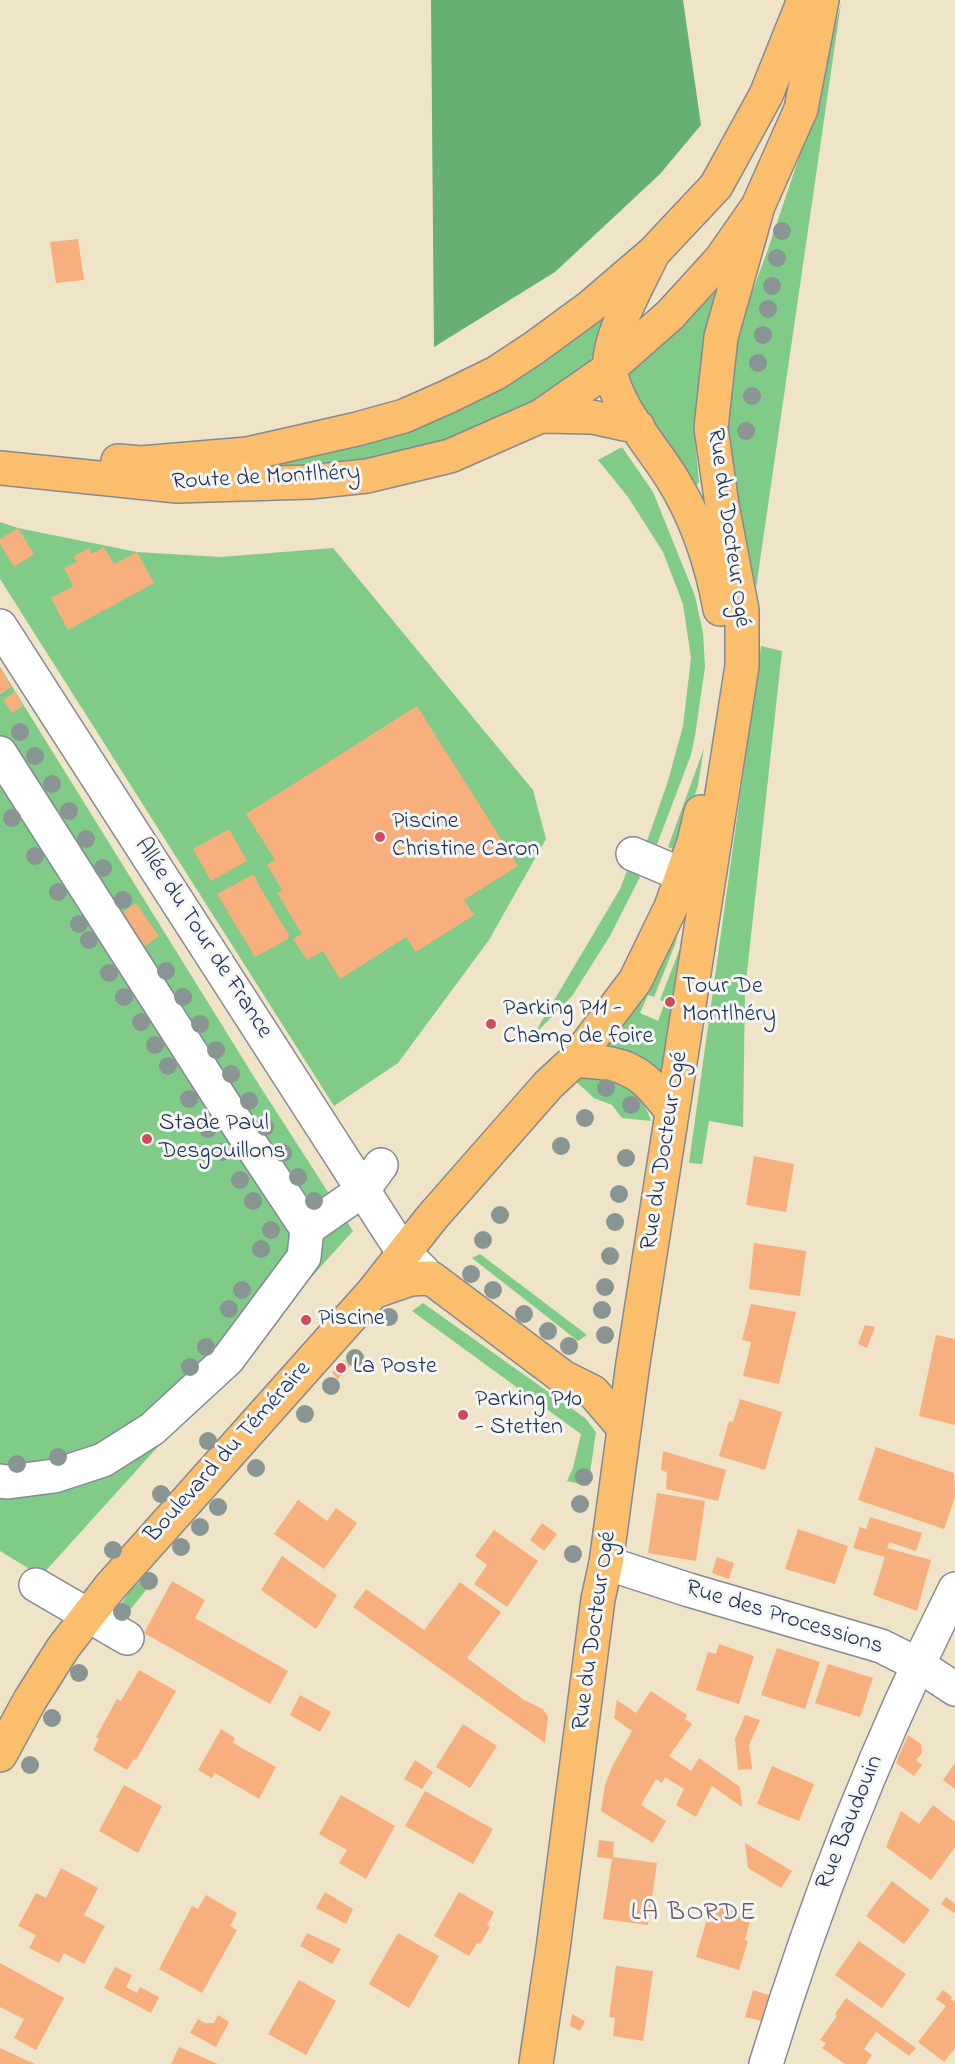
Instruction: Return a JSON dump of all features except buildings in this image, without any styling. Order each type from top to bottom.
[{"type":"main road","name":"Route de Montlhéry","points":[[0,449],[141,463],[248,454],[404,416],[496,373],[590,307],[652,254],[716,186],[766,95],[804,0]]},
{"type":"main road","name":"Route de Montlhéry","points":[[0,468],[177,486],[310,482],[367,476],[450,456],[541,416],[610,368],[670,315],[721,259],[758,206],[801,109],[822,0]]},
{"type":"main road","name":"Rue du Docteur Ogé","points":[[536,2064],[598,1599],[606,1563],[633,1363],[742,666],[742,610],[722,505],[711,428],[721,337],[758,206]]},
{"type":"main road","name":"Rue du Docteur Ogé","points":[[434,1216],[548,1085],[575,1060],[635,981],[671,907],[683,875],[694,842],[709,781],[724,664],[722,617],[713,573],[695,526],[674,482],[620,398],[610,368],[615,334],[652,254]]},
{"type":"main road","points":[[541,416],[592,417],[638,427]]},
{"type":"main road","points":[[575,1060],[608,1064],[631,1071],[649,1085],[672,1111]]},
{"type":"main road","points":[[434,1216],[434,1251],[438,1282],[563,1377],[592,1392],[624,1428]]},
{"type":"main road","name":"Boulevard du Téméraire","points":[[0,1755],[30,1700],[63,1648],[88,1615],[117,1579],[373,1292],[434,1216]]},
{"type":"main road","name":"Boulevard du Téméraire","points":[[373,1292],[411,1279],[438,1282]]},
{"type":"main road","points":[[592,1392],[633,1363]]},
{"type":"street","name":"Allée du Tour de France","points":[[0,626],[372,1178],[403,1252],[438,1282]]},
{"type":"street","points":[[0,753],[222,1101],[307,1229],[304,1257],[228,1359],[153,1429],[103,1460],[54,1476],[0,1481]]},
{"type":"street","points":[[633,854],[683,875]]},
{"type":"street","points":[[307,1229],[372,1178]]},
{"type":"street","name":"Rue des Processions","points":[[606,1563],[689,1590],[881,1646],[917,1664],[955,1689]]},
{"type":"street","points":[[36,1585],[127,1638]]},
{"type":"street","name":"Rue Baudouin","points":[[766,2064],[825,1883],[917,1664],[955,1589]]},
{"type":"green space","points":[[431,0],[683,0],[701,125],[660,174],[555,272],[434,347]]},
{"type":"green space","points":[[841,3],[756,588],[725,438],[735,338],[809,128]]},
{"type":"green space","points":[[721,279],[705,349],[694,431],[699,482],[694,488],[627,383],[629,373]]},
{"type":"green space","points":[[610,311],[589,365],[523,412],[404,455],[355,468],[194,477],[319,452]]},
{"type":"green space","points":[[622,447],[653,492],[695,596],[703,633],[705,667],[691,755],[656,847],[645,847],[668,781],[683,726],[691,658],[683,604],[663,552],[628,497],[598,460]]},
{"type":"green space","points":[[0,522],[18,528],[137,552],[220,557],[333,548],[533,790],[546,839],[489,940],[398,1063],[334,1106],[0,579]]},
{"type":"green space","points":[[761,646],[782,651],[745,991],[743,1127],[709,1121],[702,1164],[689,1163]]},
{"type":"green space","name":"Stade Paul Desgouillons","points":[[0,667],[256,1080],[353,1231],[41,1576],[0,1551]]},
{"type":"green space","points":[[704,748],[698,785],[678,851],[668,847]]},
{"type":"green space","points":[[628,868],[640,877],[610,936],[572,996],[533,1036],[620,889]]},
{"type":"green space","points":[[679,923],[676,942],[654,997],[648,995],[640,1013],[658,1021],[665,1002],[660,1000],[682,943],[667,1078],[602,1050]]},
{"type":"green space","points":[[588,1074],[610,1078],[628,1087],[641,1101],[651,1121],[622,1118],[612,1105],[594,1098],[572,1078]]},
{"type":"green space","points":[[480,1254],[587,1335],[578,1341],[472,1258]]},
{"type":"green space","points":[[423,1303],[585,1418],[596,1432],[588,1486],[567,1481],[573,1468],[581,1434],[412,1311]]},
{"type":"green space","points":[[147,1574],[154,1580],[122,1620],[114,1614],[130,1591]]},
{"type":"place","name":"Piscine Christine Caron","points":[[380,837]]},
{"type":"place","name":"Tour De Montlhéry","points":[[670,1002]]},
{"type":"place","name":"Parking P11 - Champ de foire","points":[[491,1024]]},
{"type":"place","name":"Stade Paul Desgouillons","points":[[147,1139]]},
{"type":"place","name":"Piscine","points":[[306,1320]]},
{"type":"place","name":"La Poste","points":[[341,1368]]},
{"type":"place","name":"Parking P10 - Stetten","points":[[463,1415]]},
{"type":"district","name":"LA BORDE","points":[[694,1915]]}]
